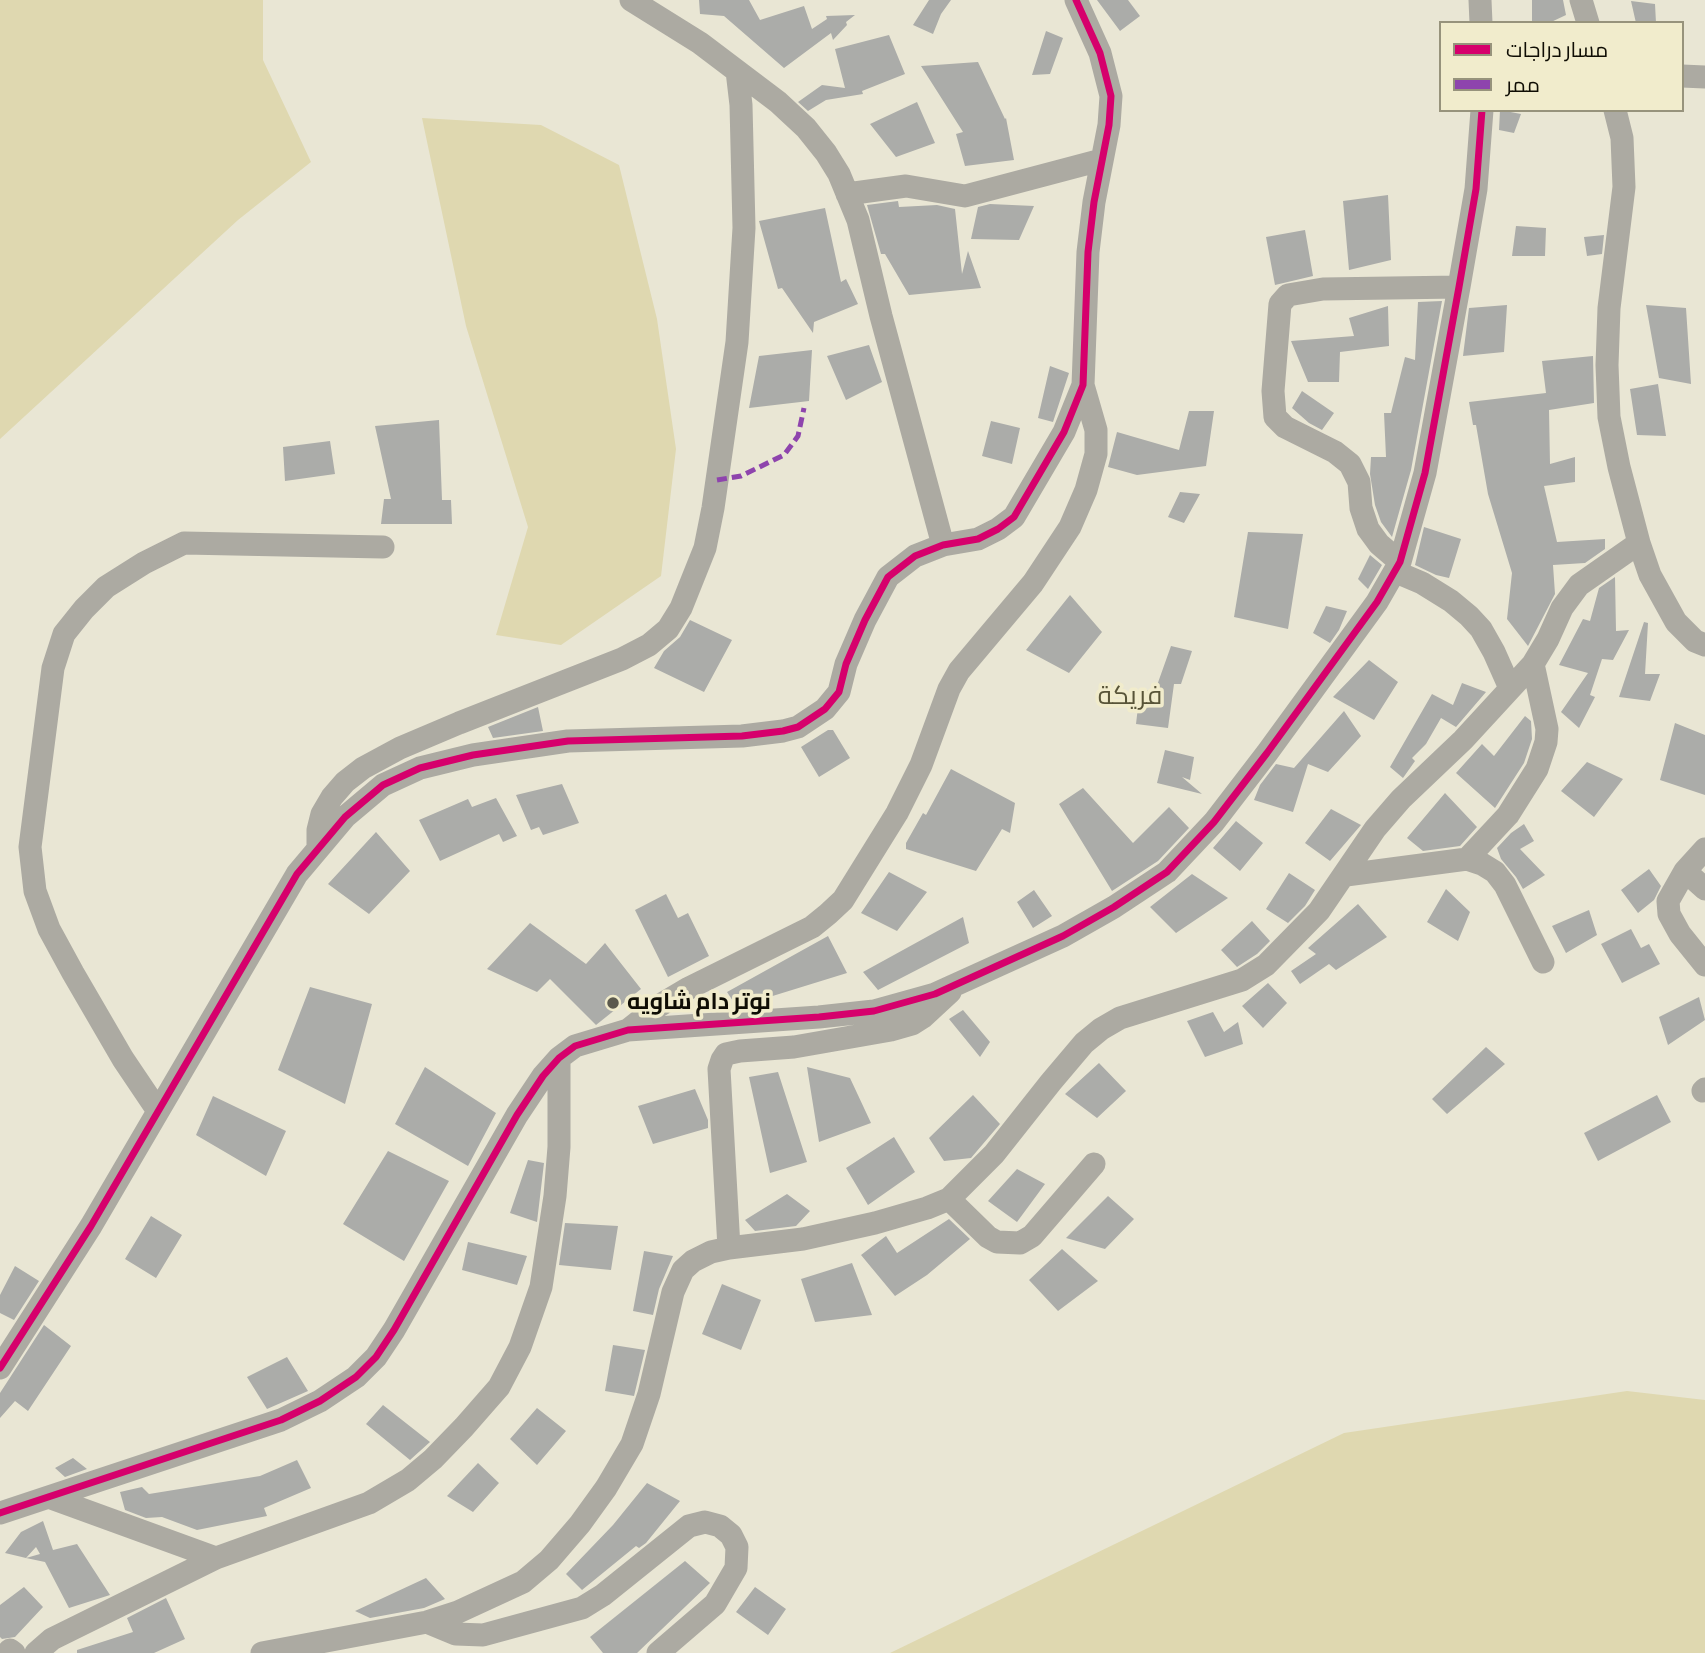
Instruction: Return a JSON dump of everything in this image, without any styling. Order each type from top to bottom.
[{"type":"street","points":[[631,0],[700,43],[778,102],[806,128],[827,153],[858,220],[943,545]]},
{"type":"street","points":[[628,1030],[668,1000],[811,927],[842,900],[897,813],[921,765],[949,689],[959,671],[1032,583],[1070,527],[1086,490],[1096,454],[1096,430],[1083,385],[1088,252],[1101,160],[1109,125],[1111,96],[1100,54],[1076,0]]},
{"type":"street","points":[[1480,0],[1481,21]]},
{"type":"street","points":[[1581,0],[1587,21]]},
{"type":"street","points":[[318,849],[318,830],[322,814],[345,782],[363,768],[446,728],[622,659],[649,645],[668,629],[681,608],[705,548],[737,342],[744,216],[741,105],[737,71]]},
{"type":"street","points":[[1684,76],[1705,77]]},
{"type":"street","points":[[0,1513],[281,1420],[320,1401],[356,1377],[376,1357],[394,1330],[517,1115],[543,1076],[559,1058],[576,1046],[628,1030],[819,1017],[874,1010],[935,994],[1063,936],[1167,872],[1214,822],[1267,753],[1377,602],[1398,567],[1425,473],[1476,189],[1482,112]]},
{"type":"street","points":[[1616,112],[1622,138],[1624,187],[1609,308],[1609,416],[1639,543],[1650,575],[1676,622],[1695,641],[1705,645]]},
{"type":"street","points":[[847,194],[906,186],[965,196],[1101,160]]},
{"type":"street","points":[[1459,287],[1323,289],[1288,295],[1280,304],[1273,391],[1275,417],[1284,427],[1335,452],[1350,464],[1359,482],[1361,508],[1368,529],[1398,567],[1451,601],[1475,622],[1494,652],[1510,688]]},
{"type":"street","points":[[0,1368],[91,1226],[298,874],[345,817],[383,785],[420,768],[474,755],[568,741],[752,736],[798,727],[825,709],[839,692],[846,664],[888,577],[915,556],[943,545],[978,539],[1014,517],[1064,432],[1083,385]]},
{"type":"street","points":[[158,1111],[123,1059],[73,973],[49,929],[35,891],[30,847],[53,668],[64,634],[106,587],[144,563],[184,543],[383,547]]},
{"type":"street","points":[[262,1653],[427,1622],[458,1612],[523,1582],[549,1560],[580,1524],[606,1488],[632,1444],[649,1394],[673,1293],[682,1270],[711,1252],[803,1239],[875,1223],[949,1199],[994,1154],[1084,1043],[1101,1029],[1120,1018],[1242,980],[1266,965],[1320,911],[1384,819],[1533,664],[1562,608],[1579,584],[1639,543]]},
{"type":"street","points":[[1467,859],[1508,815],[1537,769],[1546,742],[1547,729],[1533,664]]},
{"type":"street","points":[[1705,849],[1685,871],[1668,901],[1669,914],[1680,934],[1705,965]]},
{"type":"street","points":[[1346,875],[1467,859],[1495,872],[1505,885],[1543,962]]},
{"type":"street","points":[[1685,871],[1705,889]]},
{"type":"street","points":[[729,1248],[719,1069],[726,1054],[794,1047],[912,1024],[957,985]]},
{"type":"street","points":[[36,1653],[52,1639],[216,1558],[369,1503],[408,1480],[433,1459],[499,1387],[520,1347],[541,1287],[555,1196],[559,1147],[559,1058]]},
{"type":"street","points":[[949,1199],[988,1237],[1007,1243],[1020,1242],[1032,1236],[1094,1164]]},
{"type":"street","points":[[51,1498],[216,1558]]},
{"type":"street","points":[[427,1622],[456,1634],[483,1635],[582,1608],[603,1595],[690,1526],[705,1522],[720,1526],[731,1535],[737,1547],[736,1568],[715,1604],[658,1653]]},
{"type":"street","points":[[7,1653],[10,1650],[14,1653]]},
{"type":"shaded area","points":[[0,0],[263,0],[263,60],[311,162],[238,220],[0,439]]},
{"type":"shaded area","points":[[422,118],[541,125],[619,165],[657,319],[676,449],[661,576],[561,645],[496,635],[528,527],[466,326]]},
{"type":"shaded area","points":[[1627,1391],[1705,1400],[1705,1653],[890,1653],[1344,1433]]},
{"type":"building","points":[[699,0],[749,0],[760,20],[804,6],[812,29],[827,19],[826,16],[855,15],[846,22],[847,25],[833,40],[831,33],[784,68],[724,16],[700,14]]},
{"type":"building","points":[[929,0],[951,0],[941,14],[933,34],[913,25]]},
{"type":"building","points":[[1097,0],[1128,0],[1140,16],[1120,31]]},
{"type":"building","points":[[1532,0],[1563,0],[1566,15],[1553,21],[1532,21]]},
{"type":"building","points":[[1631,1],[1655,4],[1656,21],[1636,21]]},
{"type":"building","points":[[1046,31],[1063,38],[1050,74],[1032,75]]},
{"type":"building","points":[[889,35],[905,74],[862,91],[863,94],[826,100],[808,111],[798,102],[822,85],[845,88],[835,49]]},
{"type":"building","points":[[978,62],[1006,118],[1014,160],[965,166],[956,134],[963,132],[921,66]]},
{"type":"building","points":[[917,102],[935,143],[896,157],[870,124]]},
{"type":"building","points":[[1500,112],[1521,114],[1514,133],[1499,130]]},
{"type":"building","points":[[1388,195],[1391,260],[1349,270],[1343,201]]},
{"type":"building","points":[[898,201],[899,207],[937,205],[955,209],[962,274],[968,251],[981,288],[909,295],[885,254],[881,254],[867,205]]},
{"type":"building","points":[[990,204],[1034,206],[1019,240],[971,239],[978,207]]},
{"type":"building","points":[[825,208],[841,282],[846,279],[858,304],[814,322],[813,333],[782,288],[778,289],[759,221]]},
{"type":"building","points":[[1516,226],[1546,228],[1545,256],[1512,256]]},
{"type":"building","points":[[1305,230],[1313,276],[1275,285],[1266,237]]},
{"type":"building","points":[[1604,235],[1602,254],[1587,256],[1584,237]]},
{"type":"building","points":[[1442,301],[1411,470],[1392,537],[1381,522],[1375,505],[1370,474],[1371,457],[1386,457],[1384,413],[1391,413],[1405,357],[1415,360],[1418,302]]},
{"type":"building","points":[[1507,305],[1504,352],[1463,356],[1469,308]]},
{"type":"building","points":[[1646,305],[1686,308],[1691,384],[1659,378]]},
{"type":"building","points":[[1388,306],[1389,346],[1340,352],[1339,382],[1308,382],[1291,341],[1354,336],[1349,318]]},
{"type":"building","points":[[869,345],[882,382],[846,400],[827,356]]},
{"type":"building","points":[[812,350],[809,401],[749,408],[759,356]]},
{"type":"building","points":[[1593,356],[1594,403],[1549,410],[1550,464],[1575,457],[1575,482],[1544,486],[1557,542],[1605,539],[1605,549],[1585,563],[1553,565],[1555,594],[1528,646],[1507,619],[1512,573],[1488,494],[1476,425],[1473,425],[1469,402],[1546,393],[1542,361]]},
{"type":"building","points":[[1050,366],[1069,373],[1053,422],[1038,418]]},
{"type":"building","points":[[1658,384],[1666,436],[1637,435],[1630,389]]},
{"type":"building","points":[[1302,391],[1334,413],[1322,430],[1292,408]]},
{"type":"building","points":[[1189,411],[1214,411],[1206,466],[1137,475],[1108,467],[1117,432],[1179,450]]},
{"type":"building","points":[[439,420],[442,500],[451,500],[452,524],[381,524],[384,499],[391,499],[375,426]]},
{"type":"building","points":[[991,421],[1020,428],[1012,464],[982,456]]},
{"type":"building","points":[[330,441],[335,474],[285,481],[283,447]]},
{"type":"building","points":[[1180,492],[1200,494],[1184,523],[1168,517]]},
{"type":"building","points":[[1424,527],[1461,539],[1449,578],[1415,565]]},
{"type":"building","points":[[1248,532],[1303,534],[1288,629],[1234,617]]},
{"type":"building","points":[[1370,555],[1382,565],[1368,589],[1358,579]]},
{"type":"building","points":[[1615,577],[1616,631],[1629,630],[1613,660],[1602,659],[1590,695],[1595,697],[1579,728],[1561,712],[1588,673],[1559,665],[1583,619],[1590,621],[1599,588]]},
{"type":"building","points":[[1070,595],[1102,632],[1069,673],[1026,650]]},
{"type":"building","points":[[1326,606],[1347,611],[1330,643],[1313,633]]},
{"type":"building","points":[[690,620],[732,640],[704,692],[654,668],[664,651],[680,637]]},
{"type":"building","points":[[1644,622],[1648,623],[1645,674],[1660,674],[1650,701],[1619,697]]},
{"type":"building","points":[[1171,646],[1192,651],[1181,684],[1174,684],[1168,728],[1136,724],[1140,690],[1155,691]]},
{"type":"building","points":[[1369,660],[1398,682],[1374,720],[1333,697]]},
{"type":"building","points":[[1462,683],[1486,692],[1456,727],[1441,718],[1426,744],[1412,758],[1415,761],[1403,778],[1390,767],[1432,694],[1453,705]]},
{"type":"building","points":[[538,707],[543,731],[493,738],[488,727]]},
{"type":"building","points":[[1344,711],[1361,736],[1328,772],[1308,764],[1293,812],[1254,800],[1260,785],[1276,764],[1294,768]]},
{"type":"building","points":[[1525,716],[1531,721],[1532,739],[1524,763],[1495,808],[1456,773],[1482,744],[1494,756]]},
{"type":"building","points":[[1675,723],[1705,735],[1705,795],[1660,780]]},
{"type":"building","points":[[828,730],[833,730],[850,758],[819,777],[801,747]]},
{"type":"building","points":[[1165,750],[1194,757],[1190,780],[1182,777],[1202,794],[1157,783]]},
{"type":"building","points":[[1587,762],[1623,779],[1594,817],[1561,791]]},
{"type":"building","points":[[951,769],[1015,803],[1010,833],[1002,829],[976,871],[906,849],[906,843],[923,813],[926,815]]},
{"type":"building","points":[[562,784],[579,823],[543,835],[539,827],[531,830],[516,795]]},
{"type":"building","points":[[1083,788],[1133,843],[1169,807],[1189,828],[1158,861],[1112,891],[1059,804]]},
{"type":"building","points":[[1445,793],[1477,827],[1460,846],[1423,851],[1407,838]]},
{"type":"building","points":[[496,798],[517,836],[503,842],[499,834],[440,861],[419,820],[468,799],[472,807]]},
{"type":"building","points":[[1331,809],[1361,825],[1330,861],[1305,843]]},
{"type":"building","points":[[1236,821],[1263,843],[1240,871],[1213,848]]},
{"type":"building","points":[[1524,824],[1534,841],[1520,849],[1545,875],[1523,889],[1501,859],[1497,848]]},
{"type":"building","points":[[376,832],[410,871],[369,914],[328,884]]},
{"type":"building","points":[[1649,869],[1661,886],[1654,900],[1638,913],[1621,890]]},
{"type":"building","points":[[889,872],[927,892],[897,931],[861,913]]},
{"type":"building","points":[[1289,873],[1315,890],[1305,906],[1288,923],[1266,909]]},
{"type":"building","points":[[1192,874],[1228,898],[1176,933],[1150,907]]},
{"type":"building","points":[[1446,889],[1470,912],[1458,941],[1427,922]]},
{"type":"building","points":[[1034,890],[1052,916],[1033,928],[1017,902]]},
{"type":"building","points":[[666,894],[678,918],[688,913],[709,956],[668,977],[635,910]]},
{"type":"building","points":[[1358,904],[1387,937],[1336,970],[1329,964],[1300,984],[1291,971],[1316,954],[1308,948]]},
{"type":"building","points":[[1589,910],[1597,935],[1566,953],[1552,926]]},
{"type":"building","points":[[963,917],[969,943],[878,990],[863,972]]},
{"type":"building","points":[[1252,921],[1270,941],[1257,954],[1237,967],[1221,950]]},
{"type":"building","points":[[530,923],[586,964],[605,943],[641,989],[596,1025],[550,979],[537,992],[487,969]]},
{"type":"building","points":[[1631,929],[1641,948],[1649,944],[1660,964],[1622,983],[1601,944]]},
{"type":"building","points":[[828,936],[847,973],[737,1007],[727,992]]},
{"type":"building","points":[[1268,983],[1287,1003],[1263,1028],[1242,1006]]},
{"type":"building","points":[[310,987],[372,1004],[345,1104],[278,1070]]},
{"type":"building","points":[[1699,997],[1705,1020],[1668,1045],[1659,1017]]},
{"type":"building","points":[[963,1010],[990,1042],[980,1057],[949,1019]]},
{"type":"building","points":[[1213,1012],[1224,1032],[1238,1022],[1243,1044],[1205,1057],[1187,1021]]},
{"type":"building","points":[[1486,1047],[1505,1064],[1447,1114],[1432,1099]]},
{"type":"building","points":[[1099,1063],[1126,1091],[1097,1118],[1065,1094]]},
{"type":"building","points":[[425,1067],[496,1113],[468,1166],[395,1124]]},
{"type":"building","points":[[807,1067],[850,1078],[871,1123],[819,1142]]},
{"type":"building","points":[[778,1072],[807,1162],[770,1173],[749,1077]]},
{"type":"building","points":[[695,1089],[708,1120],[708,1128],[653,1144],[638,1106]]},
{"type":"building","points":[[973,1095],[1000,1124],[971,1158],[944,1161],[929,1138]]},
{"type":"building","points":[[1657,1095],[1671,1122],[1598,1161],[1584,1133]]},
{"type":"building","points":[[213,1096],[286,1131],[266,1176],[196,1135]]},
{"type":"building","points":[[894,1137],[915,1172],[868,1205],[846,1168]]},
{"type":"building","points":[[388,1151],[449,1181],[404,1261],[343,1224]]},
{"type":"building","points":[[528,1160],[544,1163],[537,1222],[510,1213]]},
{"type":"building","points":[[1017,1169],[1045,1184],[1017,1222],[988,1201]]},
{"type":"building","points":[[787,1194],[810,1211],[796,1226],[755,1231],[745,1220]]},
{"type":"building","points":[[1108,1196],[1134,1219],[1105,1249],[1066,1238]]},
{"type":"building","points":[[151,1216],[182,1235],[156,1278],[125,1259]]},
{"type":"building","points":[[949,1219],[970,1239],[927,1275],[895,1296],[861,1255],[886,1236],[897,1253]]},
{"type":"building","points":[[565,1223],[618,1226],[611,1270],[559,1265]]},
{"type":"building","points":[[468,1242],[527,1256],[517,1285],[462,1270]]},
{"type":"building","points":[[1062,1249],[1098,1281],[1058,1311],[1029,1280]]},
{"type":"building","points":[[644,1251],[673,1256],[659,1289],[653,1315],[633,1311]]},
{"type":"building","points":[[852,1263],[872,1315],[815,1322],[801,1279]]},
{"type":"building","points":[[15,1266],[39,1281],[14,1320],[0,1313],[0,1295]]},
{"type":"building","points":[[722,1284],[761,1300],[741,1350],[702,1334]]},
{"type":"building","points":[[44,1325],[71,1346],[28,1411],[15,1401],[0,1418],[0,1393]]},
{"type":"building","points":[[613,1345],[645,1350],[634,1396],[605,1391]]},
{"type":"building","points":[[287,1357],[308,1391],[267,1409],[247,1377]]},
{"type":"building","points":[[383,1405],[430,1442],[410,1460],[366,1424]]},
{"type":"building","points":[[537,1408],[566,1431],[537,1465],[510,1439]]},
{"type":"building","points":[[73,1458],[87,1469],[65,1477],[55,1468]]},
{"type":"building","points":[[297,1460],[311,1488],[264,1508],[267,1516],[197,1530],[162,1517],[146,1518],[125,1510],[120,1492],[142,1487],[149,1494],[260,1476]]},
{"type":"building","points":[[478,1463],[499,1483],[473,1512],[447,1496]]},
{"type":"building","points":[[647,1483],[680,1501],[646,1543],[639,1548],[636,1546],[582,1590],[566,1574],[613,1525]]},
{"type":"building","points":[[43,1521],[53,1550],[77,1544],[110,1595],[69,1608],[45,1562],[26,1558],[5,1553],[21,1532]],"holes":[[[36,1547],[40,1554],[26,1558]]]},
{"type":"building","points":[[685,1561],[710,1583],[637,1653],[603,1653],[590,1637]]},
{"type":"building","points":[[426,1578],[445,1599],[424,1608],[370,1618],[355,1611]]},
{"type":"building","points":[[24,1587],[43,1607],[15,1637],[2,1639],[0,1605]]},
{"type":"building","points":[[755,1587],[786,1609],[768,1635],[736,1612]]},
{"type":"building","points":[[166,1598],[185,1639],[154,1653],[77,1653],[77,1650],[133,1632],[127,1618]]},
{"type":"marked path","points":[[717,480],[741,476],[784,455],[798,436],[804,408]]},
{"type":"cycle path","points":[[0,1368],[91,1226],[297,874],[345,817],[383,785],[420,768],[473,755],[568,741],[742,736],[798,727],[825,709],[839,692],[846,664],[888,577],[915,556],[943,545],[978,539],[1014,517],[1064,432],[1083,385],[1088,252],[1094,202],[1109,125],[1111,96],[1100,53],[1076,0]]},
{"type":"cycle path","points":[[0,1513],[281,1420],[320,1401],[356,1377],[376,1357],[394,1330],[517,1115],[543,1076],[559,1058],[575,1046],[628,1030],[874,1011],[935,994],[1063,936],[1167,872],[1214,822],[1267,753],[1377,602],[1400,562],[1425,473],[1459,287],[1476,189],[1482,112]]},
{"type":"place","name":"نوتر دام شاويه","points":[[613,1003]]},
{"type":"district","name":"فريكة","points":[[1130,697]]}]
